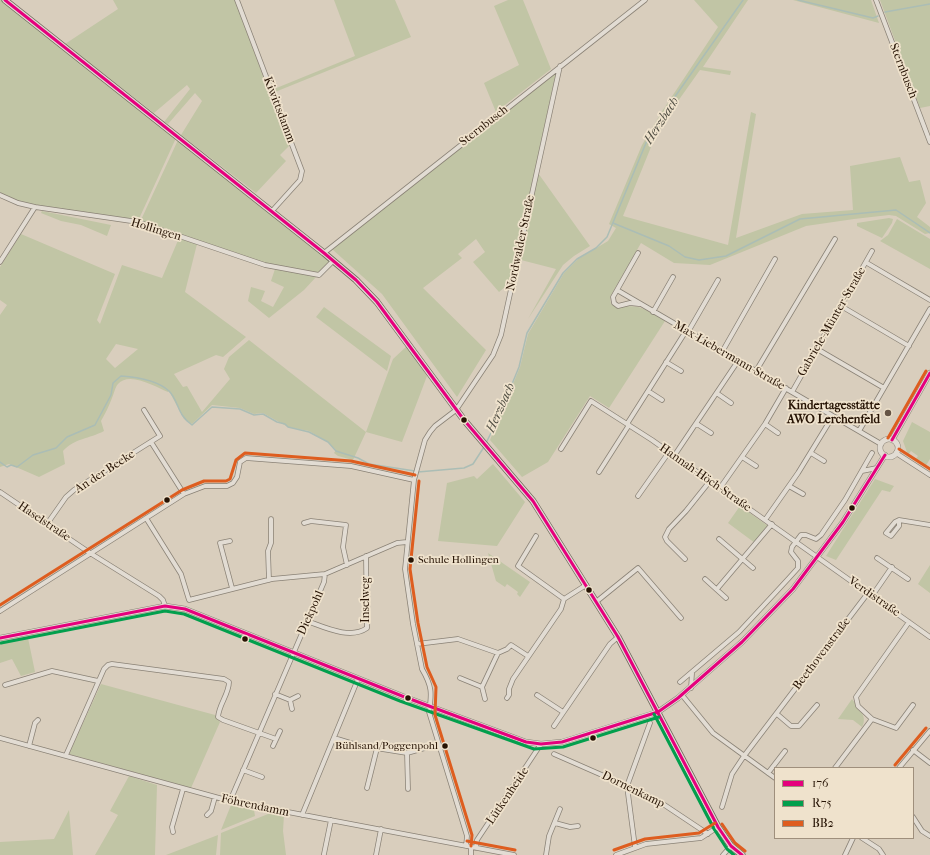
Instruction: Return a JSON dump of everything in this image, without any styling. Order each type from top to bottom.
[{"type":"main road","points":[[5,0],[324,253],[356,280],[377,302],[398,328],[456,410],[533,501],[618,637],[718,827],[731,846],[742,855]]},
{"type":"street","name":"Kiwittsdamm","points":[[237,0],[302,171],[300,180],[272,211]]},
{"type":"street","name":"Sternbusch","points":[[324,253],[645,0]]},
{"type":"street","name":"Sternbusch","points":[[876,0],[928,132],[930,142]]},
{"type":"street","name":"Nordwalder Straße","points":[[471,855],[471,847],[430,716],[432,697],[429,679],[422,669],[406,578],[407,542],[414,480],[426,440],[435,426],[456,410],[493,355],[501,335],[560,66]]},
{"type":"street","points":[[0,195],[18,203],[35,207],[0,262]]},
{"type":"street","name":"Hollingen","points":[[35,207],[138,222],[265,265],[319,275],[333,261]]},
{"type":"street","points":[[756,371],[835,239]]},
{"type":"street","name":"Gabriele-Münter-Straße","points":[[792,392],[867,263],[872,251]]},
{"type":"street","points":[[638,253],[613,297],[614,303],[618,306],[630,303],[640,304]]},
{"type":"street","points":[[722,352],[775,259]]},
{"type":"street","points":[[867,263],[930,300]]},
{"type":"street","points":[[653,312],[673,277]]},
{"type":"street","points":[[599,472],[718,280]]},
{"type":"street","name":"Max-Liebermann-Straße","points":[[617,290],[881,444]]},
{"type":"street","points":[[842,306],[909,346]]},
{"type":"street","points":[[859,431],[930,309]]},
{"type":"street","points":[[817,349],[884,388]]},
{"type":"street","points":[[674,456],[718,394],[738,361]]},
{"type":"street","points":[[666,362],[681,371]]},
{"type":"street","points":[[892,440],[928,382],[930,373]]},
{"type":"street","points":[[720,488],[765,424],[786,388]]},
{"type":"street","points":[[648,391],[662,400]]},
{"type":"street","points":[[718,394],[731,403]]},
{"type":"street","name":"Hannah-Höch-Straße","points":[[561,449],[591,401],[669,452],[772,524],[817,558]]},
{"type":"street","points":[[144,410],[160,436],[152,442],[184,494]]},
{"type":"street","points":[[765,520],[811,453],[833,416]]},
{"type":"street","points":[[697,424],[711,433]]},
{"type":"street","points":[[765,424],[778,433]]},
{"type":"street","points":[[886,440],[892,440],[896,444],[896,453],[891,456],[885,455],[881,452],[881,444],[886,440]]},
{"type":"street","name":"An der Beeke","points":[[47,524],[66,497],[74,490],[152,442]]},
{"type":"street","points":[[638,496],[669,452]]},
{"type":"street","points":[[811,453],[824,461]]},
{"type":"street","points":[[680,682],[739,632],[798,568],[798,561],[791,552],[796,542],[801,535],[806,535],[816,539],[821,535],[872,453]]},
{"type":"street","points":[[896,453],[930,475]]},
{"type":"street","points":[[0,638],[165,606],[185,609],[358,679],[526,742],[541,744],[562,742],[658,712],[691,688],[764,621],[793,589],[843,522],[885,455]]},
{"type":"street","points":[[742,457],[756,466]]},
{"type":"street","points":[[0,611],[184,494],[205,486],[227,486],[233,483],[237,477],[240,462],[246,458],[351,466],[414,480]]},
{"type":"street","points":[[862,471],[877,468]]},
{"type":"street","points":[[685,559],[667,542],[665,537],[669,529],[686,511],[710,481]]},
{"type":"street","points":[[789,486],[803,494]]},
{"type":"street","name":"Haselstraße","points":[[0,492],[90,553],[159,596],[163,600],[165,606]]},
{"type":"street","points":[[146,518],[181,574],[189,600],[232,588],[269,580],[325,574],[397,543],[407,542]]},
{"type":"street","points":[[269,580],[268,551],[271,543],[271,519]]},
{"type":"street","points":[[899,520],[930,525]]},
{"type":"street","points":[[304,523],[311,521],[346,525],[343,547],[347,565]]},
{"type":"street","points":[[717,589],[744,560],[772,524]]},
{"type":"street","points":[[536,536],[518,566],[564,599]]},
{"type":"street","points":[[719,539],[753,568]]},
{"type":"street","points":[[230,541],[220,543],[232,588]]},
{"type":"street","name":"Inselweg","points":[[307,621],[338,631],[362,632],[367,628],[366,556]]},
{"type":"street","name":"Verdistraße","points":[[817,558],[930,637]]},
{"type":"street","points":[[877,558],[908,579]]},
{"type":"street","name":"Beethovenstraße","points":[[722,806],[732,774],[744,756],[892,567]]},
{"type":"street","points":[[596,602],[638,568],[681,618]]},
{"type":"street","name":"Diekpohl","points":[[230,800],[324,582],[325,574]]},
{"type":"street","points":[[705,579],[726,598]]},
{"type":"street","points":[[507,698],[509,695],[508,689],[513,679],[561,608],[564,599],[586,585]]},
{"type":"street","points":[[909,622],[856,697],[858,706],[872,720],[896,728],[913,705]]},
{"type":"street","points":[[554,726],[610,644],[618,637]]},
{"type":"street","points":[[417,644],[458,639],[498,653]]},
{"type":"street","points":[[485,699],[482,687],[498,653],[507,649],[511,645],[528,656]]},
{"type":"street","points":[[66,755],[104,669],[108,665],[112,664],[212,676],[224,679],[229,682],[229,688],[218,711],[218,716],[223,720],[259,731],[276,739]]},
{"type":"street","points":[[5,685],[52,671],[98,681]]},
{"type":"street","points":[[691,688],[692,672]]},
{"type":"street","points":[[460,678],[482,687]]},
{"type":"street","points":[[302,816],[358,679]]},
{"type":"street","points":[[275,694],[290,700],[298,696]]},
{"type":"street","points":[[537,695],[563,712]]},
{"type":"street","points":[[682,695],[713,733],[774,777]]},
{"type":"street","points":[[290,700],[292,709]]},
{"type":"street","points":[[777,714],[791,726],[799,726],[817,705]]},
{"type":"street","points":[[29,746],[35,724],[38,720]]},
{"type":"street","points":[[836,767],[872,720]]},
{"type":"street","points":[[635,848],[628,786],[650,723]]},
{"type":"street","points":[[273,746],[280,731]]},
{"type":"street","points":[[900,767],[930,731]]},
{"type":"street","name":"Föhrendamm","points":[[0,738],[215,797],[302,816],[381,829],[514,855]]},
{"type":"street","points":[[334,738],[348,743],[407,753],[439,744]]},
{"type":"street","name":"Lütkenheide","points":[[471,847],[541,744]]},
{"type":"street","points":[[367,788],[377,748]]},
{"type":"street","points":[[913,750],[930,763]]},
{"type":"street","points":[[768,773],[785,751]]},
{"type":"street","points":[[407,753],[408,789]]},
{"type":"street","name":"Dornenkamp","points":[[554,754],[628,786],[663,804],[708,834]]},
{"type":"street","points":[[243,770],[262,777]]},
{"type":"street","points":[[173,832],[172,827],[183,788]]},
{"type":"street","points":[[207,815],[211,811],[215,797]]},
{"type":"street","points":[[546,855],[549,836],[560,809]]},
{"type":"street","points":[[914,819],[922,831],[930,836]]},
{"type":"street","points":[[324,854],[331,820]]},
{"type":"street","points":[[555,823],[570,827],[578,826]]},
{"type":"street","points":[[616,855],[646,844],[701,838],[718,827]]},
{"type":"street","points":[[376,855],[381,829]]},
{"type":"street","points":[[845,855],[853,839]]},
{"type":"street","points":[[864,839],[879,849],[883,855]]},
{"type":"street","points":[[723,855],[731,846]]},
{"type":"green space","points":[[0,0],[3,0],[176,138],[138,221],[18,202],[0,193]]},
{"type":"green space","points":[[113,0],[235,0],[289,146],[280,155],[286,161],[256,193],[181,135],[202,101],[195,93],[168,124],[164,122],[190,89],[187,85],[154,113],[65,44],[118,9]]},
{"type":"green space","points":[[334,0],[395,0],[411,37],[275,92],[274,89],[355,56]]},
{"type":"green space","points":[[508,0],[523,0],[551,69],[496,112],[484,83],[519,65],[494,6]]},
{"type":"green space","points":[[694,0],[748,0],[703,67],[731,71],[730,75],[700,70],[666,118],[651,147],[623,216],[728,245],[751,112],[756,114],[736,238],[802,214],[853,210],[850,166],[900,157],[909,182],[920,180],[926,203],[917,217],[930,227],[930,233],[925,234],[896,216],[889,215],[854,219],[806,226],[710,265],[674,263],[641,243],[610,297],[611,304],[617,308],[632,306],[642,308],[665,321],[609,408],[590,396],[548,462],[522,477],[490,440],[520,367],[528,334],[564,273],[578,259],[608,241],[616,228],[609,224],[642,145],[661,113],[718,27]]},
{"type":"green space","points":[[793,0],[871,0],[879,23]]},
{"type":"green space","points":[[880,0],[930,0],[930,106],[920,108]]},
{"type":"green space","points":[[556,72],[511,282],[499,292],[473,262],[485,252],[476,239],[458,254],[462,258],[423,288],[486,350],[457,397],[382,294],[332,249]]},
{"type":"green space","points":[[178,140],[330,261],[318,273],[265,263],[140,222]]},
{"type":"green space","points":[[538,173],[590,246],[563,265],[528,319],[556,269],[521,260]]},
{"type":"green space","points":[[42,211],[111,225],[107,236],[81,225],[61,221],[41,213]]},
{"type":"green space","points":[[889,218],[893,219],[892,223],[882,238],[857,226],[857,223]]},
{"type":"green space","points":[[897,219],[930,239],[930,269],[880,241],[888,235]]},
{"type":"green space","points":[[21,234],[115,274],[97,320],[100,324],[122,265],[162,278],[179,238],[197,244],[185,292],[246,337],[223,357],[216,355],[174,374],[183,387],[187,386],[202,412],[230,379],[224,369],[229,357],[249,340],[366,432],[353,460],[338,456],[334,453],[336,450],[328,442],[309,431],[288,427],[263,413],[254,414],[240,408],[212,405],[192,424],[184,419],[169,391],[168,392],[143,381],[129,379],[123,380],[116,387],[110,404],[101,421],[104,431],[77,441],[63,451],[65,464],[39,477],[9,464],[0,467],[0,315],[7,305],[0,300],[0,267]],"holes":[[[116,344],[138,349],[115,368],[106,359]]]},
{"type":"green space","points":[[275,269],[317,276],[304,290],[269,318],[248,301],[251,287],[265,291],[261,301],[273,307],[284,287],[271,281]]},
{"type":"green space","points":[[324,307],[391,356],[387,371],[316,317]]},
{"type":"green space","points":[[407,346],[427,376],[402,442],[366,432],[393,359]]},
{"type":"green space","points":[[912,422],[930,432],[930,459],[925,467],[915,460],[918,456],[911,451],[908,455],[903,441]]},
{"type":"green space","name":"Schule Hollingen","points":[[493,464],[525,502],[497,546],[438,541],[447,483],[474,476],[477,479]]},
{"type":"green space","points":[[875,479],[894,486],[890,492],[882,490],[836,560],[826,556]]},
{"type":"green space","points":[[740,506],[768,526],[755,543],[728,523]]},
{"type":"green space","points":[[488,553],[530,582],[520,597],[517,594],[518,592],[507,584],[505,587],[496,581]]},
{"type":"green space","points":[[930,565],[930,593],[918,584]]},
{"type":"green space","points":[[28,638],[35,672],[21,676],[12,659],[0,663],[0,643]]},
{"type":"green space","points":[[101,684],[215,715],[220,722],[191,788],[69,754]]},
{"type":"green space","points":[[852,699],[860,709],[863,716],[864,723],[862,727],[853,720],[838,719]]},
{"type":"green space","points":[[129,776],[157,785],[155,855],[95,855],[118,815],[110,811]]},
{"type":"green space","points":[[231,805],[254,810],[255,816],[221,830]]},
{"type":"green space","points":[[69,810],[73,855],[0,855],[0,842],[54,839]]},
{"type":"green space","points":[[273,812],[284,815],[283,831],[286,855],[220,855],[221,833]]},
{"type":"green space","points":[[218,835],[216,855],[166,855]]},
{"type":"waterway","name":"Herzbach","points":[[486,443],[496,423],[519,367],[527,333],[563,273],[577,259],[596,248],[607,237],[646,143],[674,98],[743,0]]},
{"type":"waterway","points":[[798,0],[873,18],[878,16]]},
{"type":"waterway","points":[[885,12],[930,4]]},
{"type":"waterway","points":[[613,223],[669,246],[685,257],[699,260],[726,256],[800,219],[896,210],[930,233]]},
{"type":"waterway","name":"Herzbach","points":[[0,462],[7,467],[11,465],[17,467],[33,455],[56,448],[67,437],[95,425],[111,395],[113,383],[121,376],[146,380],[164,387],[175,399],[183,417],[192,425],[212,407],[240,409],[254,415],[263,414],[277,422],[285,424],[288,427],[309,432],[328,442],[336,451],[358,458],[369,464],[415,471]]},
{"type":"waterway","name":"Herzbach","points":[[418,472],[464,468],[473,464],[484,447]]},
{"type":"transit line","name":"176","points":[[5,0],[324,253],[356,280],[377,302],[464,420],[533,501],[618,637],[718,827],[731,846],[742,855]]},
{"type":"transit line","name":"BB2","points":[[888,438],[926,371]]},
{"type":"transit line","name":"176","points":[[892,440],[930,373]]},
{"type":"transit line","name":"BB2","points":[[899,449],[930,469]]},
{"type":"transit line","name":"BB2","points":[[0,605],[182,490],[204,481],[226,481],[230,479],[236,460],[245,453],[351,461],[415,475]]},
{"type":"transit line","name":"176","points":[[0,638],[165,606],[185,609],[402,696],[526,742],[541,744],[562,742],[658,712],[678,698],[742,642],[793,589],[843,522],[885,455]]},
{"type":"transit line","name":"BB2","points":[[419,481],[410,569],[418,623],[427,667],[436,687],[435,715],[472,835],[471,846]]},
{"type":"transit line","name":"R75","points":[[1,643],[165,611],[184,614],[400,701],[534,749],[563,747],[659,717]]},
{"type":"transit line","name":"R75","points":[[654,714],[714,829],[727,849],[734,855]]},
{"type":"transit line","name":"BB2","points":[[895,765],[926,728]]},
{"type":"transit line","name":"BB2","points":[[614,850],[645,839],[699,833],[715,823]]},
{"type":"transit line","name":"BB2","points":[[722,824],[735,843],[745,851]]},
{"type":"transit line","name":"BB2","points":[[467,841],[515,850]]},
{"type":"place","name":"Kindertagesstätte AWO Lerchenfeld","points":[[888,413]]},
{"type":"place","name":"Schule Hollingen","points":[[411,560]]},
{"type":"place","name":"Bühlsand/Poggenpohl","points":[[445,746]]}]
